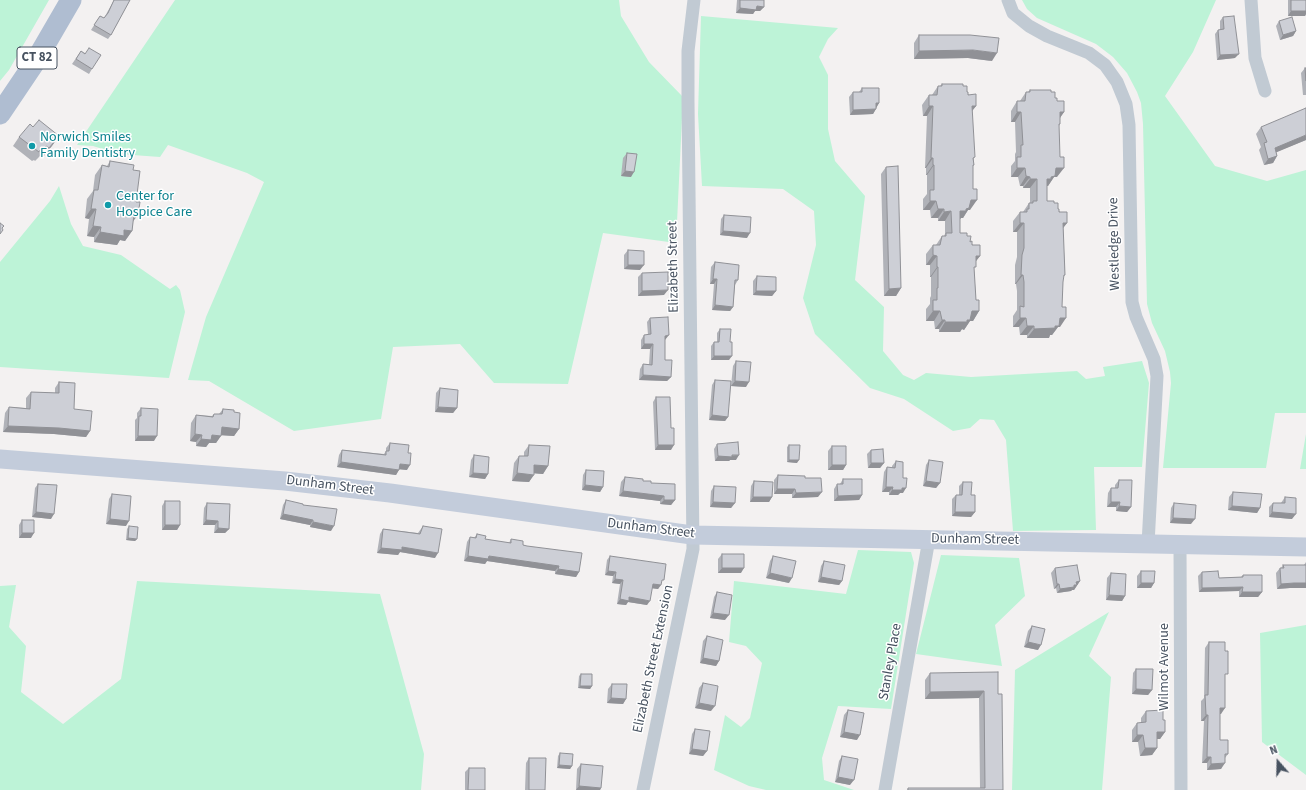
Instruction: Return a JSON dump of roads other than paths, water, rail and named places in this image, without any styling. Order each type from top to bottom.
[{"type":"main road","name":"CT 82","points":[[0,114],[35,62],[71,0]]},
{"type":"street","name":"Elizabeth Street","points":[[692,535],[688,102],[689,45],[694,0]]},
{"type":"street","name":"Westledge Drive","points":[[1008,0],[1013,13],[1029,26],[1047,36],[1089,53],[1105,65],[1117,82],[1126,104],[1129,125],[1132,302],[1136,317],[1154,359],[1156,376],[1148,544]]},
{"type":"street","points":[[1251,0],[1255,58],[1265,92]]},
{"type":"street","name":"Dunham Street","points":[[0,460],[285,480],[692,535],[1306,547]]},
{"type":"street","name":"Elizabeth Street Extension","points":[[642,790],[692,554],[692,535]]},
{"type":"street","name":"Stanley Place","points":[[884,790],[929,540]]},
{"type":"street","name":"Wilmot Avenue","points":[[1180,545],[1181,790]]},
{"type":"place","name":"Norwich Smiles Family Dentistry","points":[[32,146]]},
{"type":"place","name":"Center for Hospice Care","points":[[108,205]]}]
